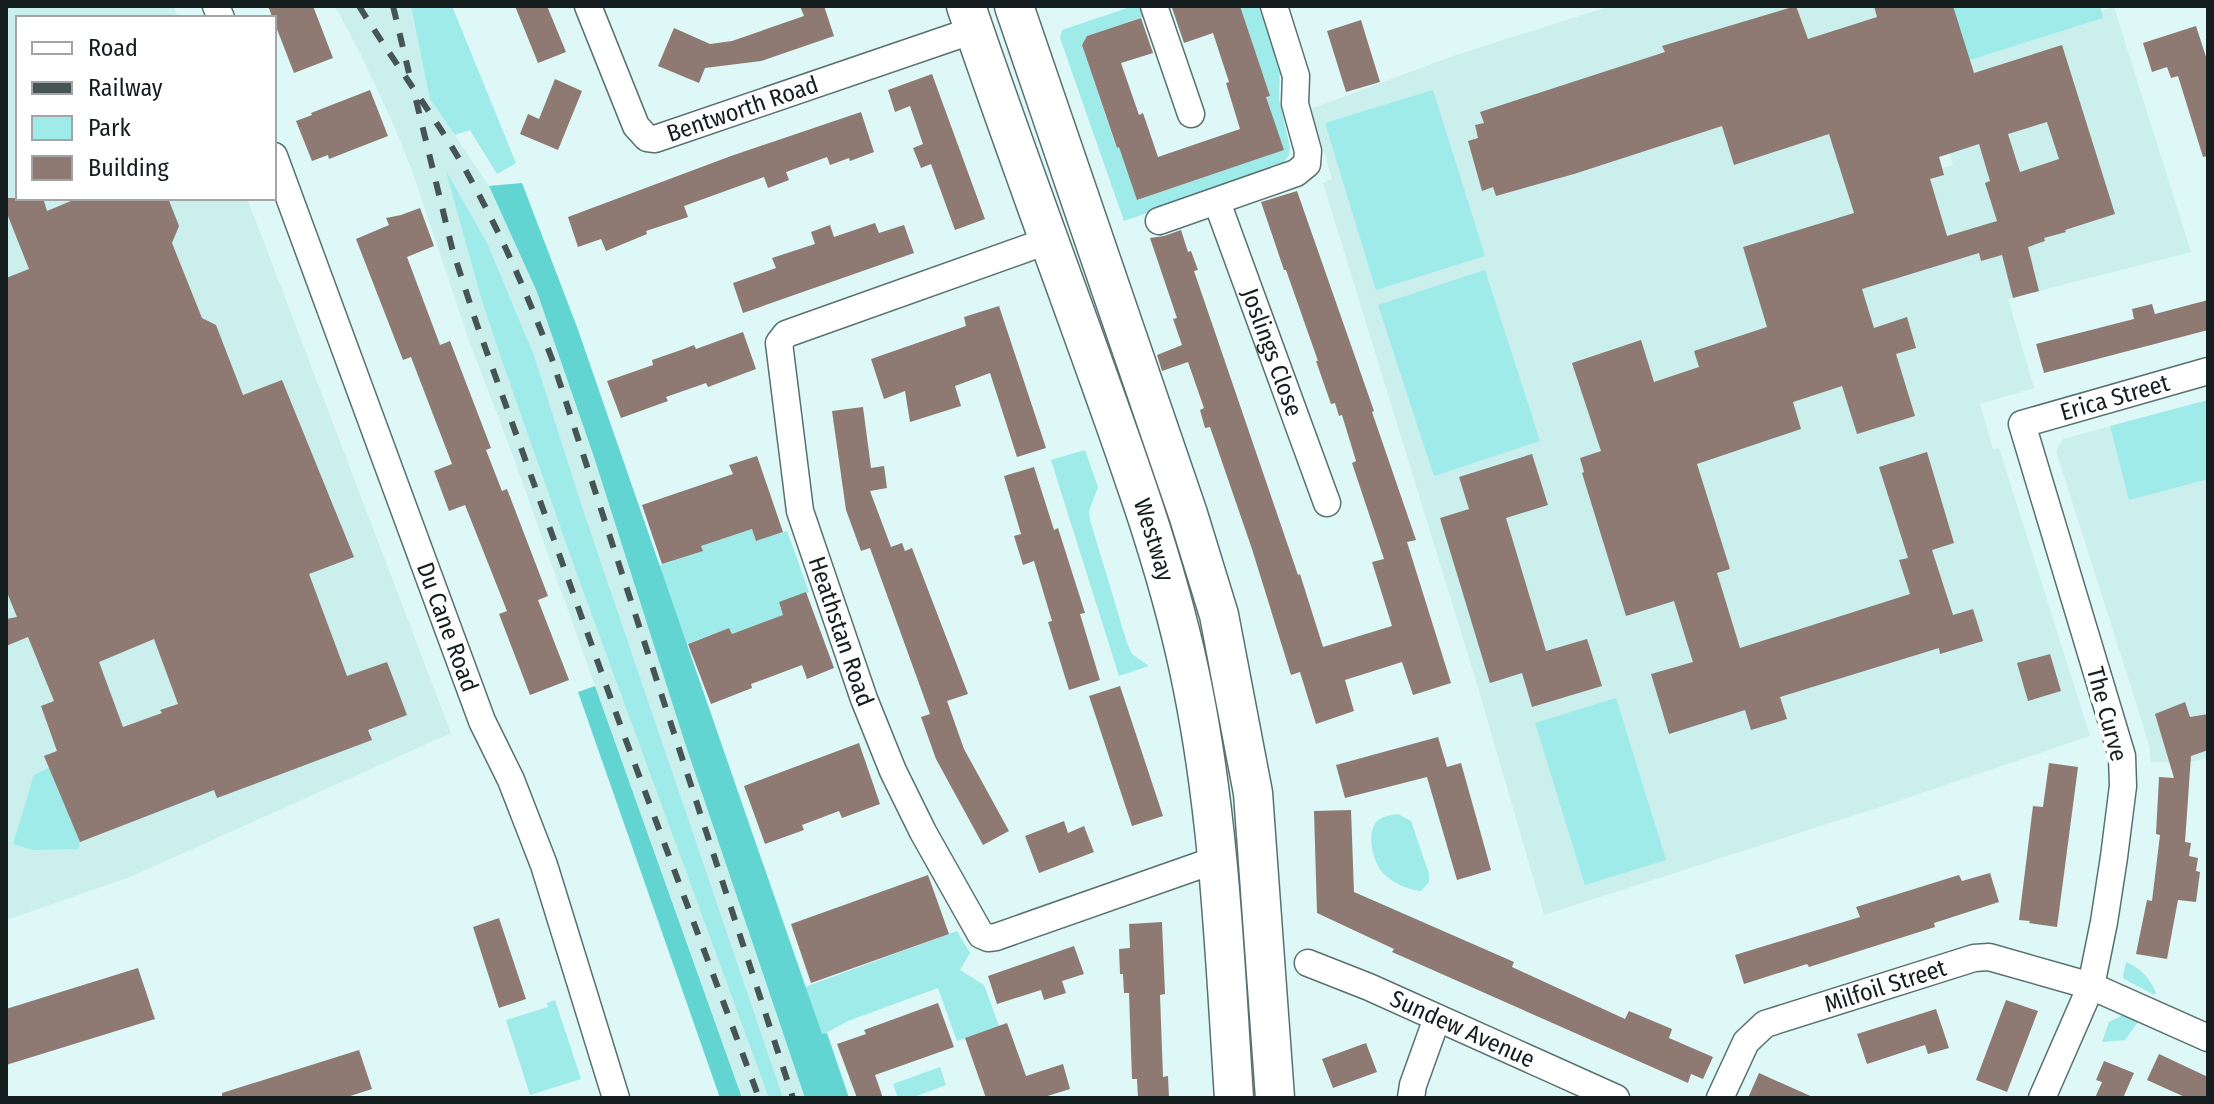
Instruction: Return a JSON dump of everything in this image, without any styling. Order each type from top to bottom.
[{"type":"highway","name":"Westway","points":[[1023,8],[1219,615],[1253,793],[1275,1098]]},
{"type":"highway","name":"Westway","points":[[970,18],[1143,501],[1169,589],[1192,687],[1218,859],[1234,1098]]},
{"type":"street","name":"Bentworth Road","points":[[588,6],[636,126],[647,138],[655,139],[970,18]]},
{"type":"street","points":[[1154,6],[1191,114]]},
{"type":"street","points":[[1159,221],[1296,173],[1307,164],[1308,151],[1295,104],[1296,76],[1274,6]]},
{"type":"street","name":"Du Cane Road","points":[[276,161],[482,721],[511,780],[544,865],[616,1098]]},
{"type":"street","name":"Joslings Close","points":[[1217,202],[1327,503]]},
{"type":"street","name":"Heathstan Road","points":[[1050,240],[786,334],[779,343],[800,511],[864,699],[893,771],[923,832],[981,935],[996,937],[1218,859]]},
{"type":"street","name":"Erica Street","points":[[2022,424],[2208,371]]},
{"type":"street","name":"The Curve","points":[[2022,424],[2122,756],[2123,786],[2104,922],[2091,986],[2042,1098]]},
{"type":"street","name":"Milfoil Street","points":[[1720,1098],[1746,1042],[1765,1024],[1958,961],[1989,957],[2091,986],[2208,1038]]},
{"type":"street","name":"Sundew Avenue","points":[[1308,963],[1369,987],[1616,1098]]},
{"type":"street","points":[[1411,1098],[1437,1018]]},
{"type":"shaded area","points":[[6,6],[174,6],[177,16],[16,16],[16,200],[248,200],[451,733],[130,877],[6,920]]},
{"type":"shaded area","points":[[335,6],[411,6],[430,99],[489,186],[537,292],[805,1098],[742,1098],[469,340],[413,173],[392,121]]},
{"type":"shaded area","points":[[1611,6],[1874,6],[1894,69],[1943,168],[1953,165],[1926,74],[2103,18],[2101,11],[2114,7],[2191,252],[2008,299],[2034,388],[1980,404],[1993,449],[1999,448],[2090,736],[1544,915],[1477,684],[1323,183],[1332,179],[1311,109],[1456,55]]},
{"type":"shaded area","points":[[522,183],[577,327],[822,1034],[827,1033],[849,1098],[805,1098],[537,292],[489,186]]},
{"type":"shaded area","points":[[2208,400],[2208,758],[2190,762],[2151,762],[2139,712],[2056,451],[2063,439]]},
{"type":"shaded area","points":[[595,686],[742,1098],[720,1098],[578,692]]},
{"type":"green space","points":[[411,6],[452,6],[516,163],[497,174],[470,130],[455,135],[430,99]]},
{"type":"green space","points":[[1133,6],[1142,6],[1146,16],[1087,36],[1082,45],[1116,147],[1122,146],[1138,200],[1283,150],[1240,6],[1262,6],[1280,67],[1279,99],[1290,148],[1280,167],[1124,221],[1060,38],[1062,30]]},
{"type":"green space","points":[[1874,6],[2100,6],[2103,18],[1901,82],[1894,70]]},
{"type":"green space","points":[[1433,90],[1485,256],[1376,290],[1325,123]]},
{"type":"green space","points":[[446,171],[487,243],[533,353],[584,513],[783,1098],[769,1098],[577,574],[482,301]]},
{"type":"green space","points":[[1485,270],[1540,441],[1434,476],[1378,305]]},
{"type":"green space","points":[[2208,400],[2208,479],[2129,500],[2110,426]]},
{"type":"green space","points":[[1085,450],[1098,487],[1089,511],[1090,520],[1127,643],[1132,654],[1149,666],[1119,676],[1051,460]]},
{"type":"green space","points":[[752,529],[756,541],[787,531],[809,592],[779,602],[783,615],[732,634],[729,628],[686,644],[658,566],[702,551],[701,546]]},
{"type":"green space","points":[[1616,698],[1666,860],[1585,885],[1535,723]]},
{"type":"green space","points":[[49,768],[80,842],[78,849],[33,850],[13,844],[34,775]]},
{"type":"green space","points":[[1398,814],[1411,821],[1429,874],[1429,882],[1421,891],[1390,879],[1382,872],[1374,855],[1371,835],[1375,824],[1382,818]]},
{"type":"green space","points":[[957,931],[970,953],[960,970],[984,985],[999,1026],[957,1041],[938,988],[848,1021],[822,1035],[805,987]]},
{"type":"green space","points":[[2126,962],[2144,974],[2155,995],[2124,979]]},
{"type":"green space","points":[[555,1000],[581,1079],[530,1095],[506,1020],[548,1007],[547,1003]]},
{"type":"green space","points":[[2123,1015],[2138,1022],[2125,1040],[2102,1042],[2109,1022]]},
{"type":"green space","points":[[940,1067],[946,1085],[917,1098],[898,1098],[893,1084]]},
{"type":"building","points":[[268,6],[313,6],[333,58],[294,73],[276,27],[276,16],[272,16]]},
{"type":"building","points":[[515,6],[547,6],[566,52],[538,63]]},
{"type":"building","points":[[800,6],[824,6],[834,36],[761,61],[705,68],[699,83],[658,66],[674,28],[710,44],[732,41],[804,16]]},
{"type":"building","points":[[1240,6],[1284,150],[1137,200],[1082,45],[1087,36],[1141,18],[1153,53],[1121,63],[1158,157],[1240,129],[1213,33],[1184,43],[1172,8]]},
{"type":"building","points":[[1796,6],[1808,39],[1877,17],[1874,6],[1953,6],[1974,73],[2062,45],[2115,214],[2065,230],[2028,247],[2039,291],[2013,298],[2002,255],[1981,261],[1979,253],[1862,289],[1874,328],[1907,317],[1916,348],[1896,354],[1915,416],[1857,434],[1842,386],[1793,402],[1801,429],[1697,464],[1730,569],[1717,573],[1740,648],[1910,594],[1899,560],[1908,558],[1879,467],[1927,452],[1954,543],[1932,550],[1953,615],[1973,609],[1983,641],[1940,654],[1939,648],[1780,697],[1787,719],[1751,730],[1745,710],[1669,734],[1651,674],[1693,662],[1674,601],[1626,616],[1582,473],[1580,458],[1601,451],[1572,363],[1641,340],[1654,382],[1699,367],[1694,351],[1767,327],[1743,247],[1854,213],[1829,134],[1734,165],[1722,126],[1496,196],[1493,187],[1482,191],[1468,141],[1478,138],[1475,125],[1484,123],[1480,112],[1665,52],[1662,46]],"holes":[[[2047,122],[2059,159],[2020,172],[2008,134]],[[1979,144],[1990,181],[1985,183],[1997,221],[1947,236],[1930,179],[1944,175],[1939,157]]]},
{"type":"building","points":[[1361,20],[1380,82],[1346,92],[1327,31]]},
{"type":"building","points":[[2196,26],[2208,63],[2208,156],[2203,157],[2178,76],[2171,78],[2167,67],[2152,72],[2143,43]]},
{"type":"building","points":[[932,74],[985,219],[955,230],[931,164],[921,168],[913,148],[923,144],[910,106],[895,112],[888,90]]},
{"type":"building","points":[[555,79],[582,91],[558,150],[520,134],[528,114],[539,119]]},
{"type":"building","points":[[370,90],[388,136],[329,159],[328,155],[312,161],[296,121]]},
{"type":"building","points":[[861,112],[874,152],[830,165],[827,157],[786,172],[789,180],[768,188],[764,177],[684,206],[688,217],[646,231],[647,234],[606,251],[601,239],[578,247],[568,217],[731,156]]},
{"type":"building","points":[[1297,191],[1416,540],[1407,542],[1451,683],[1413,695],[1402,662],[1345,680],[1354,711],[1316,724],[1300,672],[1291,675],[1210,427],[1205,428],[1200,410],[1204,408],[1188,362],[1162,371],[1157,355],[1182,345],[1173,319],[1177,318],[1150,238],[1181,230],[1188,252],[1191,251],[1198,270],[1194,271],[1323,647],[1392,626],[1372,562],[1384,559],[1352,463],[1356,461],[1342,415],[1339,416],[1335,403],[1331,404],[1261,202]]},
{"type":"building","points":[[6,198],[44,200],[47,211],[73,200],[169,200],[179,226],[172,243],[202,318],[216,325],[243,395],[282,380],[354,557],[309,574],[347,676],[387,662],[407,715],[368,730],[372,740],[217,798],[214,790],[80,842],[44,756],[57,751],[41,706],[54,701],[28,637],[6,646],[6,619],[17,617],[6,590],[6,278],[29,269],[6,211]],"holes":[[[154,639],[178,704],[160,710],[162,713],[123,727],[99,662]]]},
{"type":"building","points":[[420,208],[434,246],[407,257],[440,345],[450,341],[491,448],[486,450],[502,491],[507,489],[548,596],[538,600],[569,680],[530,695],[499,614],[507,611],[465,505],[449,511],[434,471],[452,464],[411,357],[403,360],[356,239],[389,225],[386,218]]},
{"type":"building","points":[[875,223],[879,233],[904,225],[914,253],[743,313],[733,283],[776,268],[772,258],[815,244],[811,232],[830,225],[834,237]]},
{"type":"building","points":[[2208,300],[2208,330],[2044,373],[2036,344],[2134,319],[2132,309],[2152,304],[2155,314]]},
{"type":"building","points":[[999,306],[1046,448],[1017,457],[990,373],[955,386],[961,406],[910,422],[905,391],[884,399],[871,359],[966,326],[964,317]]},
{"type":"building","points":[[743,332],[756,369],[708,387],[706,383],[666,397],[668,401],[621,418],[607,381],[653,365],[652,360],[694,345],[696,349]]},
{"type":"building","points":[[863,407],[871,468],[884,466],[887,488],[870,491],[891,547],[902,543],[905,551],[912,548],[968,694],[947,701],[964,749],[1009,831],[983,845],[936,759],[921,717],[930,714],[870,548],[861,551],[846,510],[832,411]]},
{"type":"building","points":[[1532,454],[1548,505],[1506,518],[1546,651],[1587,639],[1602,686],[1532,707],[1522,673],[1490,683],[1440,518],[1469,509],[1459,477]]},
{"type":"building","points":[[757,456],[783,532],[756,541],[752,529],[701,546],[703,551],[662,564],[642,505],[733,474],[729,465]]},
{"type":"building","points":[[1034,467],[1054,530],[1058,528],[1085,613],[1080,614],[1100,680],[1069,690],[1048,622],[1052,621],[1034,561],[1023,565],[1014,536],[1021,534],[1004,476]]},
{"type":"building","points":[[806,592],[834,668],[807,679],[802,665],[751,684],[752,688],[711,704],[688,644],[729,628],[732,634],[783,615],[779,602]]},
{"type":"building","points":[[2050,654],[2061,691],[2028,701],[2017,663]]},
{"type":"building","points":[[1120,686],[1163,816],[1132,826],[1089,696]]},
{"type":"building","points":[[2185,702],[2190,717],[2208,714],[2208,750],[2191,756],[2185,842],[2191,843],[2189,856],[2198,858],[2196,871],[2200,872],[2196,902],[2178,900],[2167,959],[2136,954],[2147,900],[2152,901],[2160,835],[2156,834],[2159,777],[2174,778],[2155,714]]},
{"type":"building","points":[[1438,737],[1447,767],[1461,763],[1491,870],[1457,880],[1427,777],[1345,798],[1336,765]]},
{"type":"building","points":[[859,743],[880,804],[842,818],[839,811],[802,825],[804,830],[765,844],[744,786]]},
{"type":"building","points":[[2049,763],[2078,767],[2057,927],[2019,920],[2033,806],[2043,807]]},
{"type":"building","points":[[1351,810],[1354,892],[1514,962],[1512,967],[1625,1019],[1629,1011],[1672,1029],[1669,1038],[1713,1057],[1703,1079],[1691,1074],[1688,1083],[1392,952],[1394,949],[1317,913],[1314,811]]},
{"type":"building","points":[[1064,821],[1068,833],[1084,826],[1094,852],[1039,873],[1025,836]]},
{"type":"building","points":[[1990,873],[1999,902],[1934,923],[1935,927],[1744,984],[1735,955],[1860,917],[1856,907],[1959,875],[1962,881]]},
{"type":"building","points":[[928,875],[949,934],[811,983],[791,924]]},
{"type":"building","points":[[499,918],[526,999],[499,1008],[473,927]]},
{"type":"building","points":[[1162,922],[1165,994],[1160,995],[1163,1077],[1168,1076],[1169,1098],[1138,1098],[1137,1079],[1132,1079],[1129,993],[1124,993],[1119,949],[1130,948],[1129,924]]},
{"type":"building","points":[[1074,946],[1084,974],[1062,981],[1066,993],[1044,1000],[1041,990],[997,1004],[988,976]]},
{"type":"building","points":[[138,968],[155,1019],[6,1065],[6,1009]]},
{"type":"building","points":[[2006,1000],[2038,1011],[2007,1092],[1976,1080]]},
{"type":"building","points":[[938,1003],[954,1047],[875,1075],[883,1098],[857,1098],[837,1044],[866,1034],[864,1030]]},
{"type":"building","points":[[1936,1009],[1949,1048],[1928,1054],[1925,1045],[1867,1064],[1857,1034]]},
{"type":"building","points":[[1007,1023],[1026,1076],[1063,1064],[1070,1089],[1041,1098],[986,1098],[965,1038]]},
{"type":"building","points":[[1366,1043],[1377,1072],[1333,1088],[1322,1059]]},
{"type":"building","points":[[359,1050],[372,1089],[344,1098],[222,1098],[222,1093]]},
{"type":"building","points":[[2159,1054],[2208,1077],[2208,1098],[2187,1098],[2147,1080]]},
{"type":"building","points":[[2104,1061],[2134,1073],[2123,1098],[2095,1098],[2102,1082],[2096,1080]]},
{"type":"building","points":[[1759,1073],[1815,1098],[1748,1098]]},
{"type":"railway","points":[[359,6],[463,165],[505,246],[541,331],[793,1098]]},
{"type":"railway","points":[[393,6],[409,73]]},
{"type":"railway","points":[[416,100],[452,248],[476,322],[621,727],[759,1098]]}]
